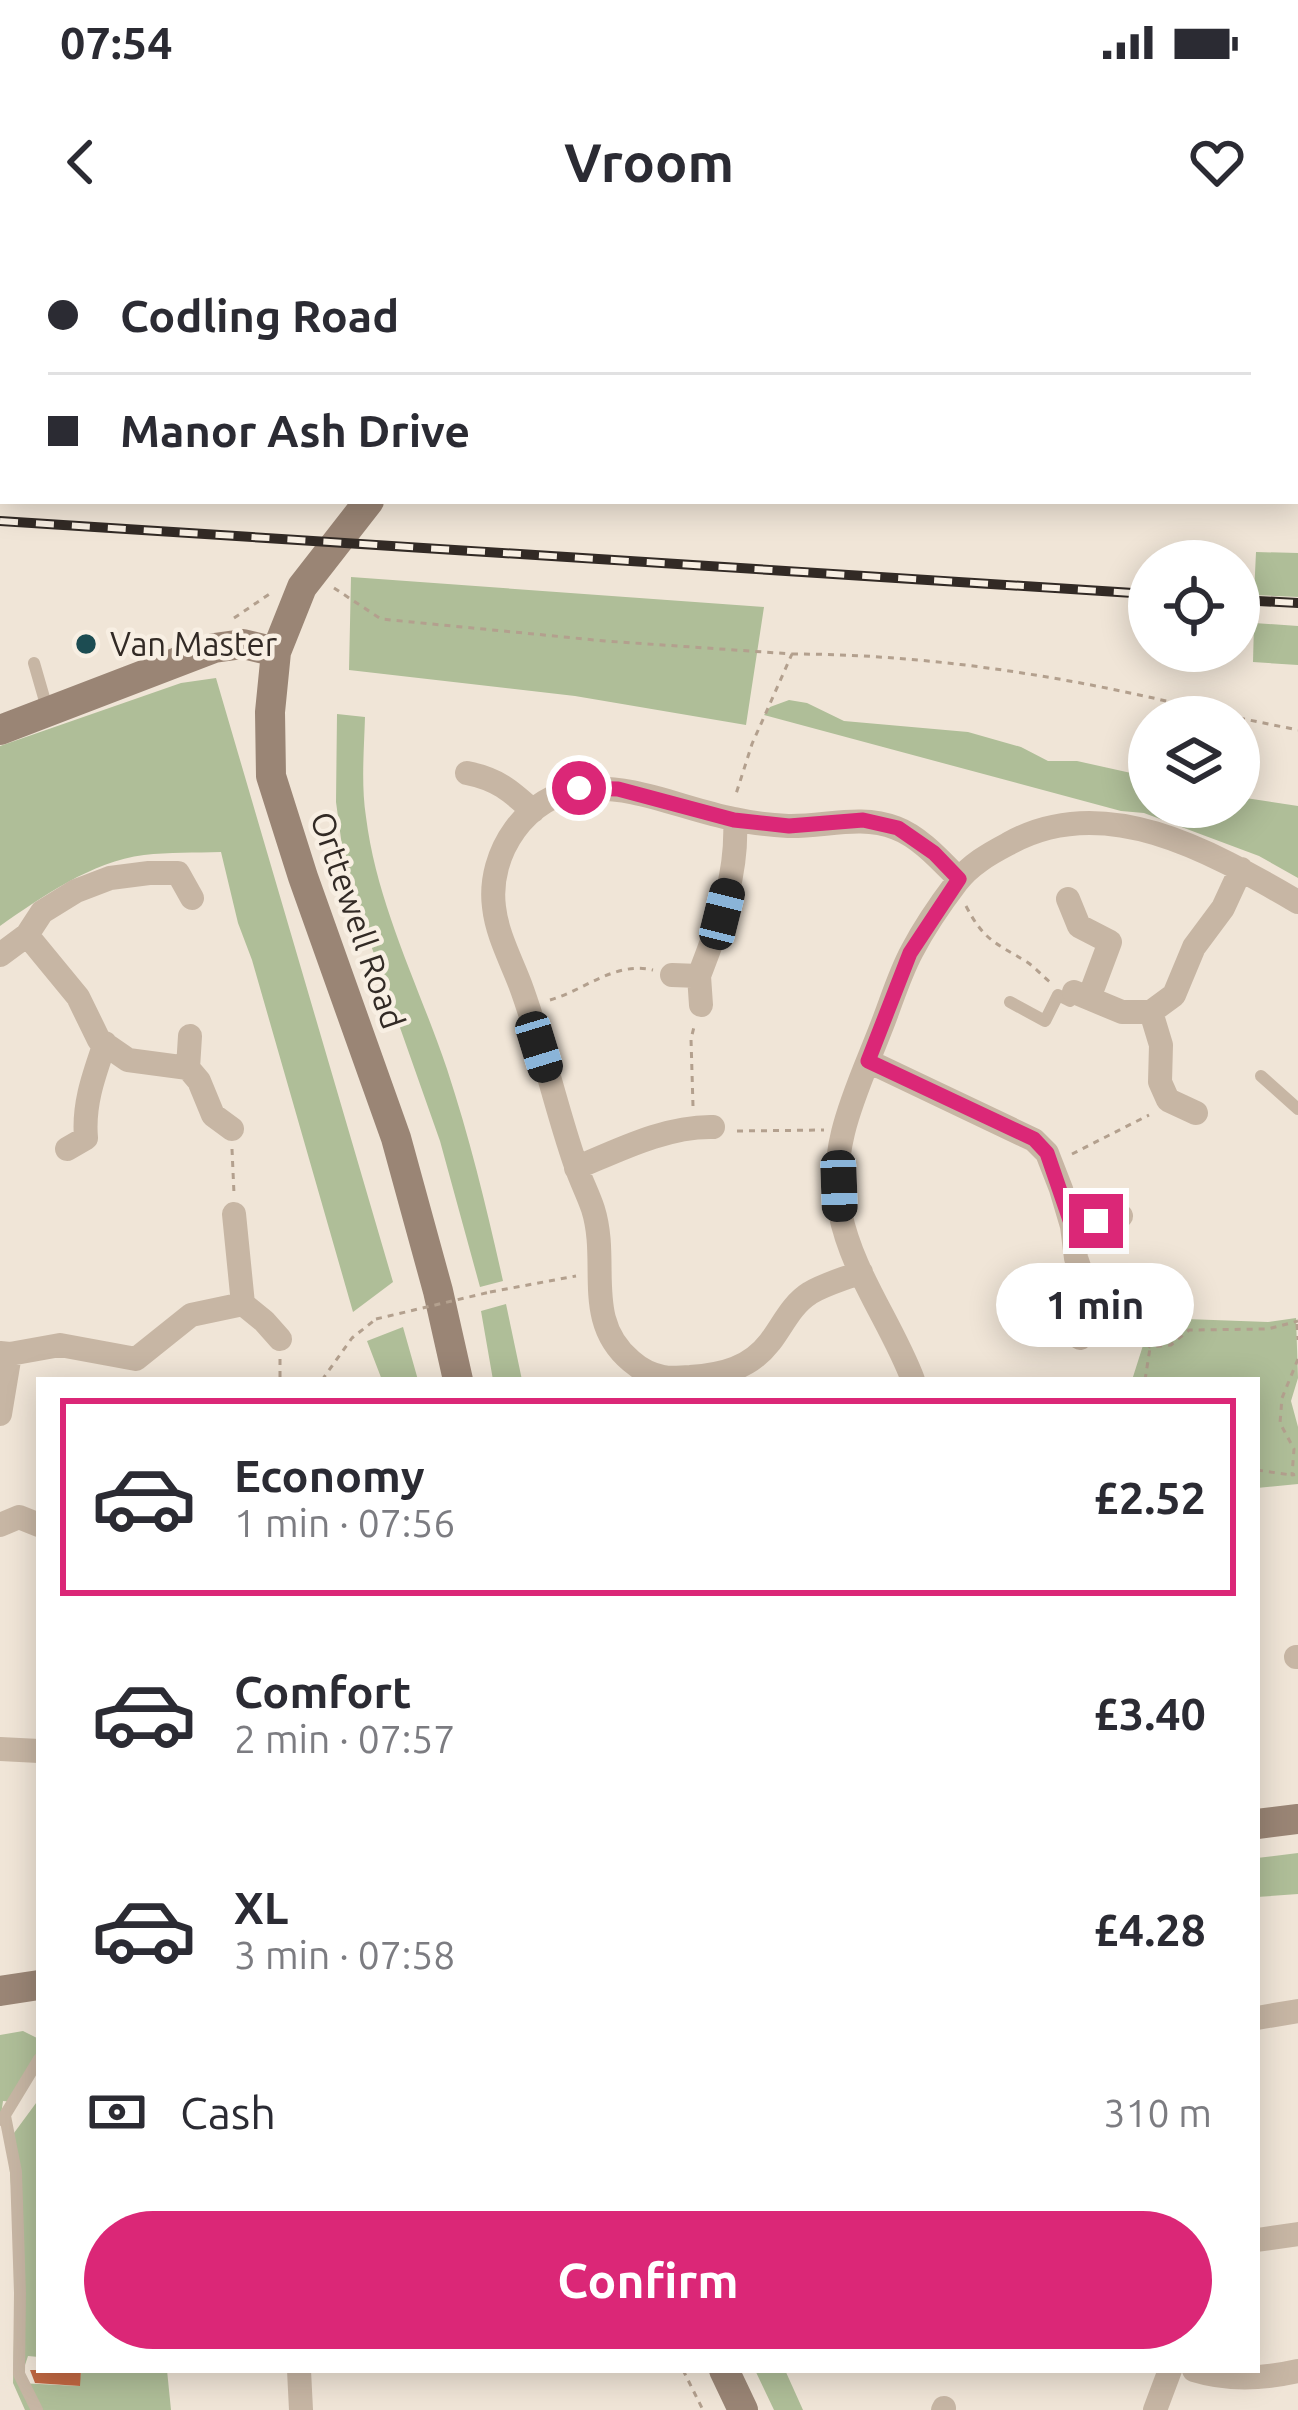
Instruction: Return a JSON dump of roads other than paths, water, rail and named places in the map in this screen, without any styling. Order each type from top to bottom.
[{"type":"street","name":"Orttewell Road","points":[[367,504],[302,587],[276,652],[271,776],[396,1138],[457,1377]]},
{"type":"street","points":[[0,730],[214,648],[242,644],[276,652]]},
{"type":"street","points":[[467,773],[488,777],[532,811]]},
{"type":"street","points":[[662,1377],[639,1368],[618,1350],[605,1327],[593,1210],[500,938],[494,882],[502,850],[515,828],[532,811],[579,788],[618,789],[734,820],[789,826],[863,820],[898,828],[934,853],[959,879]]},
{"type":"street","points":[[700,1005],[699,976],[722,914],[736,854],[734,820]]},
{"type":"street","points":[[913,1377],[861,1273],[840,1212],[838,1160],[842,1130],[910,953],[959,879],[982,858],[1026,834],[1072,823],[1122,825],[1196,846],[1298,902]]},
{"type":"street","points":[[1068,899],[1079,926],[1110,942],[1082,995],[1122,1012],[1151,1012],[1174,995],[1194,947],[1222,908],[1241,869]]},
{"type":"street","points":[[0,955],[27,935],[42,912],[110,878],[178,873],[192,898]]},
{"type":"street","points":[[27,935],[78,997],[99,1040],[128,1060],[188,1068],[199,1081],[213,1115],[232,1130]]},
{"type":"street","points":[[672,975],[699,976]]},
{"type":"street","points":[[1151,1012],[1161,1045],[1160,1082],[1168,1100],[1196,1113]]},
{"type":"street","points":[[188,1068],[190,1036]]},
{"type":"street","points":[[67,1149],[86,1138],[88,1090],[105,1043]]},
{"type":"street","points":[[868,1061],[1034,1139],[1047,1153],[1072,1226],[1086,1287],[1112,1315],[1080,1338]]},
{"type":"street","points":[[576,1168],[632,1144],[703,1126]]},
{"type":"street","points":[[234,1214],[243,1304],[280,1340]]},
{"type":"street","points":[[1072,1226],[1121,1216]]},
{"type":"street","points":[[676,1377],[730,1372],[753,1360],[808,1294],[861,1273]]},
{"type":"street","points":[[0,1414],[5,1354],[60,1345],[136,1359],[191,1316],[243,1304]]},
{"type":"street","points":[[0,1525],[19,1517],[36,1524]]},
{"type":"street","points":[[1,1752],[36,1751]]},
{"type":"street","points":[[1260,1824],[1298,1819]]},
{"type":"street","points":[[0,1991],[36,1985]]},
{"type":"street","points":[[1260,2017],[1298,2011]]},
{"type":"street","points":[[1260,2240],[1298,2234]]},
{"type":"street","points":[[1203,2373],[1268,2378],[1298,2371]]},
{"type":"street","points":[[299,2373],[301,2410]]},
{"type":"street","points":[[725,2373],[743,2410]]},
{"type":"street","points":[[1155,2410],[1169,2373]]},
{"type":"lane","points":[[34,663],[49,713]]},
{"type":"lane","points":[[1010,1002],[1045,1021],[1058,995],[1070,1001],[1082,995]]},
{"type":"lane","points":[[1261,1076],[1298,1109]]},
{"type":"lane","points":[[36,2064],[2,2120],[16,2172],[19,2374],[37,2410]]},
{"type":"railway","points":[[0,521],[1128,593]]},
{"type":"railway","points":[[1260,601],[1298,603]]},
{"type":"place","name":"Van Master","points":[[86,644]]}]
